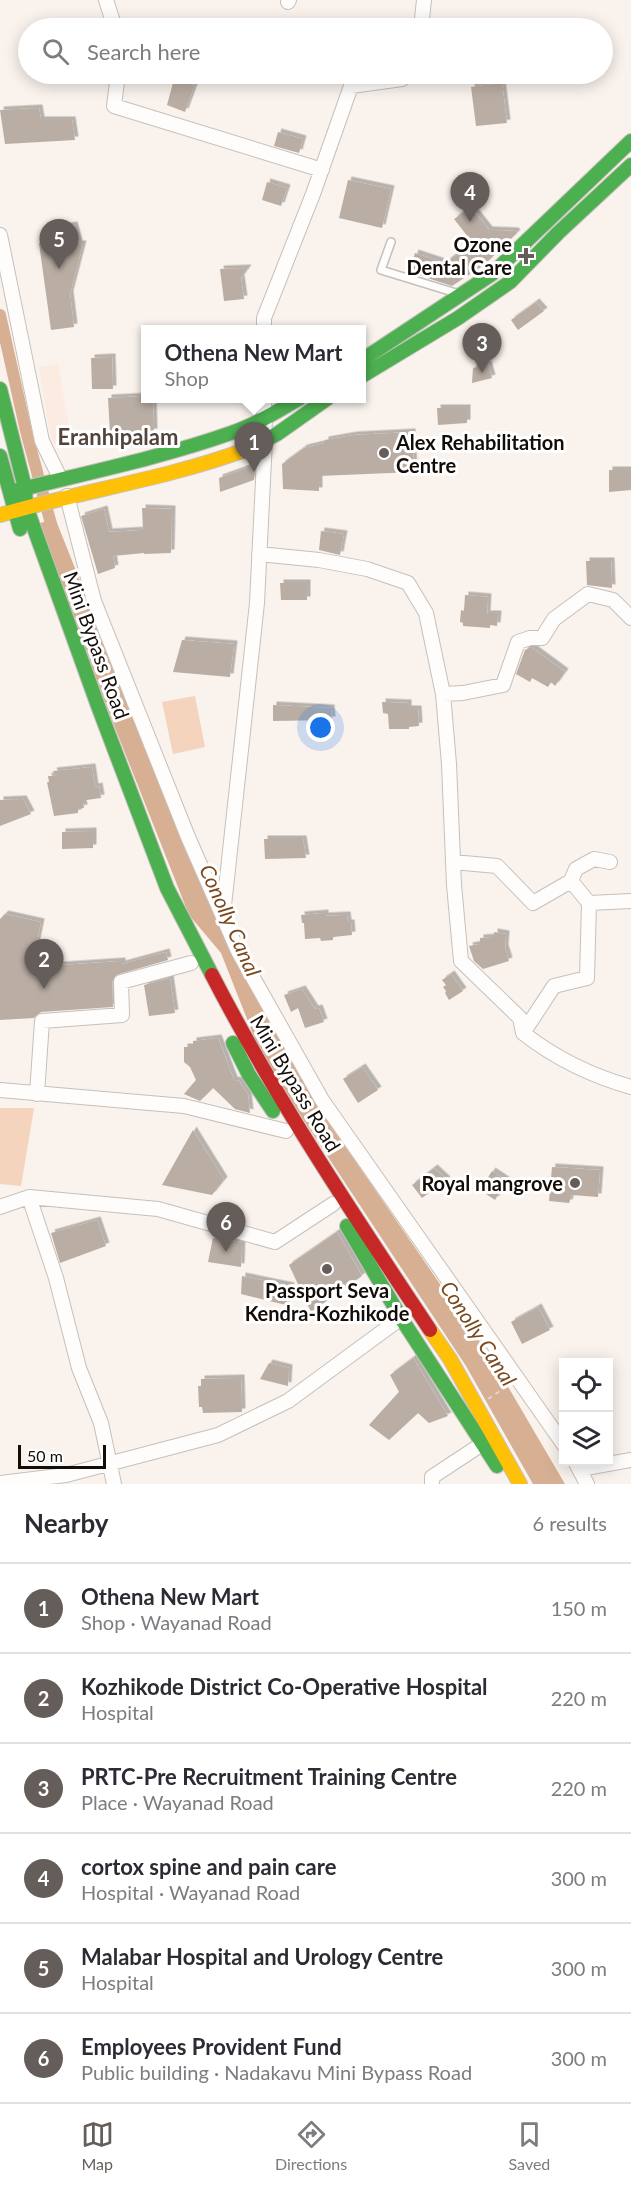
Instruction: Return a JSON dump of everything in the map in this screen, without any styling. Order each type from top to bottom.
[{"type":"main road","points":[[366,357],[492,274],[631,141]]},
{"type":"main road","points":[[366,374],[458,318],[510,282],[558,233],[631,165]]},
{"type":"main road","points":[[0,389],[25,488],[20,508]]},
{"type":"main road","points":[[5,494],[60,478],[159,455],[232,433],[293,403]]},
{"type":"main road","points":[[0,515],[67,496],[184,469],[244,451],[322,403]]},
{"type":"main road","points":[[0,456],[5,494],[20,508]]},
{"type":"main road","name":"Mini Bypass Road","points":[[20,508],[181,943],[249,1075],[333,1204],[401,1318],[507,1484]]},
{"type":"main road","name":"Mini Bypass Road","points":[[20,508],[167,888],[249,1046],[342,1198],[450,1359],[520,1484]]},
{"type":"street","points":[[106,0],[112,18]]},
{"type":"street","points":[[423,18],[424,0]]},
{"type":"street","points":[[117,84],[114,106],[322,170]]},
{"type":"street","points":[[264,325],[264,318],[322,170],[351,86],[366,84]]},
{"type":"street","points":[[0,235],[42,441],[60,478]]},
{"type":"street","points":[[223,917],[257,603],[265,440],[264,403]]},
{"type":"street","points":[[67,496],[94,601],[188,837],[238,951],[322,1100],[559,1438]]},
{"type":"street","points":[[259,554],[318,560],[367,569],[408,584],[426,613],[444,694],[461,961],[520,1018],[523,1033],[545,1050],[602,1079],[631,1087]]},
{"type":"street","points":[[444,694],[463,693],[503,685],[518,642],[530,638],[542,638],[554,619],[588,594],[613,600],[631,618]]},
{"type":"street","points":[[453,862],[497,866],[533,903],[571,882],[576,869],[594,859],[610,862]]},
{"type":"street","points":[[523,1033],[554,986],[586,978],[589,903],[571,882]]},
{"type":"street","points":[[589,903],[631,901]]},
{"type":"street","points":[[37,1094],[42,1021],[122,1015],[121,982],[191,963]]},
{"type":"street","points":[[0,1090],[184,1106],[286,1131]]},
{"type":"street","points":[[0,1208],[29,1197],[158,1209],[275,1242],[333,1204]]},
{"type":"street","points":[[29,1197],[59,1289],[80,1368],[101,1423],[114,1484]]},
{"type":"street","points":[[0,1483],[66,1475],[219,1435],[288,1401],[401,1318]]},
{"type":"street","points":[[432,1484],[432,1477],[482,1444]]},
{"type":"street","points":[[613,1462],[631,1460]]},
{"type":"street","points":[[577,1466],[586,1484]]},
{"type":"lane","points":[[391,242],[381,270],[462,294]]},
{"type":"path","points":[[486,1401],[508,1385]]},
{"type":"shaded area","points":[[58,364],[72,447],[52,444],[39,367]]},
{"type":"shaded area","points":[[55,518],[225,936],[274,1030],[325,1117],[493,1361],[565,1484],[533,1484],[466,1366],[262,1057],[221,953],[189,915],[35,525]]},
{"type":"shaded area","points":[[195,696],[205,747],[173,754],[162,702]]},
{"type":"shaded area","points":[[0,1108],[34,1108],[21,1186],[0,1184]]},
{"type":"building","points":[[173,84],[195,85],[185,112],[167,105]]},
{"type":"building","points":[[502,84],[507,123],[476,126],[471,87]]},
{"type":"building","points":[[39,108],[41,120],[72,120],[75,140],[5,144],[0,110]]},
{"type":"building","points":[[278,132],[303,139],[299,153],[274,146]]},
{"type":"building","points":[[348,180],[391,189],[382,228],[339,218]]},
{"type":"building","points":[[267,182],[287,188],[281,206],[262,200]]},
{"type":"building","points":[[471,207],[489,230],[517,233],[484,265],[452,286],[409,272],[415,253],[445,263],[472,242],[454,219]]},
{"type":"building","points":[[74,225],[79,244],[83,244],[70,294],[74,327],[51,330],[39,243],[51,241],[49,229]]},
{"type":"building","points":[[248,268],[241,278],[244,299],[224,301],[220,269]]},
{"type":"building","points":[[536,302],[544,311],[518,330],[511,320]]},
{"type":"building","points":[[112,357],[113,389],[92,389],[91,358]]},
{"type":"building","points":[[488,364],[492,378],[472,383],[473,368]]},
{"type":"building","points":[[141,396],[141,403],[153,403],[154,432],[110,433],[108,398]]},
{"type":"building","points":[[437,408],[467,408],[467,423],[438,425]]},
{"type":"building","points":[[412,432],[414,472],[319,476],[319,491],[283,489],[282,464],[304,448],[325,443],[325,440],[354,435]]},
{"type":"building","points":[[255,465],[254,480],[220,492],[219,478]]},
{"type":"building","points":[[609,470],[631,470],[631,490],[609,492]]},
{"type":"building","points":[[142,508],[172,509],[171,553],[113,556],[115,568],[98,574],[81,516],[104,509],[109,532],[143,530]]},
{"type":"building","points":[[321,531],[344,534],[340,555],[319,550]]},
{"type":"building","points":[[586,561],[611,561],[612,588],[587,585]]},
{"type":"building","points":[[280,583],[307,583],[307,600],[281,600]]},
{"type":"building","points":[[465,595],[488,597],[487,614],[498,614],[497,626],[490,625],[490,628],[463,626],[460,622],[461,610],[464,611]]},
{"type":"building","points":[[182,640],[234,644],[230,677],[173,672]]},
{"type":"building","points":[[531,647],[565,672],[555,686],[551,682],[548,687],[532,678],[530,682],[516,674],[525,650]]},
{"type":"building","points":[[382,702],[408,703],[408,709],[418,709],[419,726],[409,727],[409,729],[389,729],[388,714],[383,713]]},
{"type":"building","points":[[273,705],[331,708],[332,720],[273,721]]},
{"type":"building","points":[[92,767],[95,787],[99,786],[101,798],[86,800],[87,803],[83,803],[84,808],[78,809],[78,813],[54,816],[47,782],[49,782],[48,776],[55,776],[53,771]]},
{"type":"building","points":[[23,799],[31,814],[0,826],[0,800]]},
{"type":"building","points":[[93,831],[93,848],[62,849],[62,832]]},
{"type":"building","points":[[264,839],[303,839],[306,858],[265,859]]},
{"type":"building","points":[[325,913],[325,916],[347,915],[348,923],[351,923],[352,935],[333,937],[333,940],[305,939],[301,915]]},
{"type":"building","points":[[5,914],[41,922],[32,967],[122,961],[122,964],[166,952],[168,960],[116,975],[112,982],[113,1007],[41,1012],[34,1018],[0,1020],[0,919]]},
{"type":"building","points":[[494,932],[506,934],[505,948],[509,961],[483,969],[474,961],[469,946],[480,944],[480,938],[494,937]]},
{"type":"building","points":[[451,974],[463,991],[449,1000],[443,987],[446,985],[442,980]]},
{"type":"building","points":[[170,978],[175,1013],[149,1016],[144,985]]},
{"type":"building","points":[[302,989],[315,1009],[319,1008],[324,1022],[305,1028],[298,1008],[291,1012],[284,995]]},
{"type":"building","points":[[218,1038],[234,1080],[239,1081],[248,1095],[250,1113],[235,1109],[213,1088],[200,1101],[184,1094],[196,1080],[190,1067],[184,1062],[184,1047],[193,1047],[193,1041]]},
{"type":"building","points":[[362,1067],[378,1090],[358,1103],[343,1079]]},
{"type":"building","points":[[193,1130],[224,1180],[212,1195],[162,1185]]},
{"type":"building","name":"Royal mangrove","points":[[552,1167],[600,1170],[598,1197],[572,1195],[569,1203],[549,1201]]},
{"type":"building","points":[[434,1168],[447,1180],[422,1198],[412,1185]]},
{"type":"building","points":[[492,1171],[507,1181],[495,1200],[480,1190]]},
{"type":"building","points":[[97,1220],[106,1246],[60,1263],[51,1233]]},
{"type":"building","name":"Passport Seva Kendra-Kozhikode","points":[[337,1232],[362,1276],[311,1312],[289,1265]]},
{"type":"building","points":[[213,1238],[242,1242],[241,1267],[208,1262]]},
{"type":"building","points":[[242,1276],[291,1286],[286,1305],[241,1294]]},
{"type":"building","points":[[538,1307],[550,1330],[522,1344],[511,1322]]},
{"type":"building","points":[[413,1358],[448,1416],[429,1423],[418,1413],[389,1440],[369,1425],[399,1392],[390,1375]]},
{"type":"building","points":[[269,1363],[289,1368],[288,1386],[260,1379]]},
{"type":"building","points":[[241,1378],[242,1412],[203,1413],[202,1407],[199,1407],[198,1386],[201,1386],[201,1379]]},
{"type":"waterway","name":"Conolly Canal","points":[[0,315],[26,431],[54,535]]},
{"type":"traffic: fast","points":[[366,357],[492,274],[631,141]]},
{"type":"traffic: fast","points":[[366,374],[458,318],[510,282],[558,233],[631,165]]},
{"type":"traffic: fast","points":[[0,389],[25,488],[26,506],[98,706],[167,888],[212,975]]},
{"type":"traffic: fast","points":[[14,491],[123,465],[204,442],[249,426],[291,403]]},
{"type":"traffic: fast","points":[[245,450],[277,434],[321,403]]},
{"type":"traffic: fast","points":[[0,456],[20,529]]},
{"type":"traffic: fast","points":[[233,1043],[249,1075],[273,1111]]},
{"type":"traffic: fast","points":[[347,1226],[401,1318],[497,1466]]},
{"type":"traffic: slow","points":[[0,515],[185,469],[245,450]]},
{"type":"traffic: slow","points":[[430,1330],[450,1359],[520,1484]]},
{"type":"traffic: jam","points":[[212,975],[289,1111],[430,1330]]},
{"type":"place","name":"cortox spine and pain care","points":[[470,222]]},
{"type":"place","name":"Ozone Dental Care","points":[[526,256]]},
{"type":"place","name":"Malabar Hospital and Urology Centre","points":[[59,269]]},
{"type":"place","name":"PRTC-Pre Recruitment Training Centre","points":[[482,373]]},
{"type":"place","name":"Alex Rehabilitation Centre","points":[[384,453]]},
{"type":"place","name":"Othena New Mart","points":[[254,472]]},
{"type":"place","name":"Kozhikode District Co-Operative Hospital","points":[[44,989]]},
{"type":"place","name":"Royal mangrove","points":[[575,1183]]},
{"type":"place","name":"Employees Provident Fund","points":[[226,1252]]},
{"type":"place","name":"Passport Seva Kendra-Kozhikode","points":[[327,1269]]},
{"type":"district","name":"Eranhipalam","points":[[118,436]]}]
